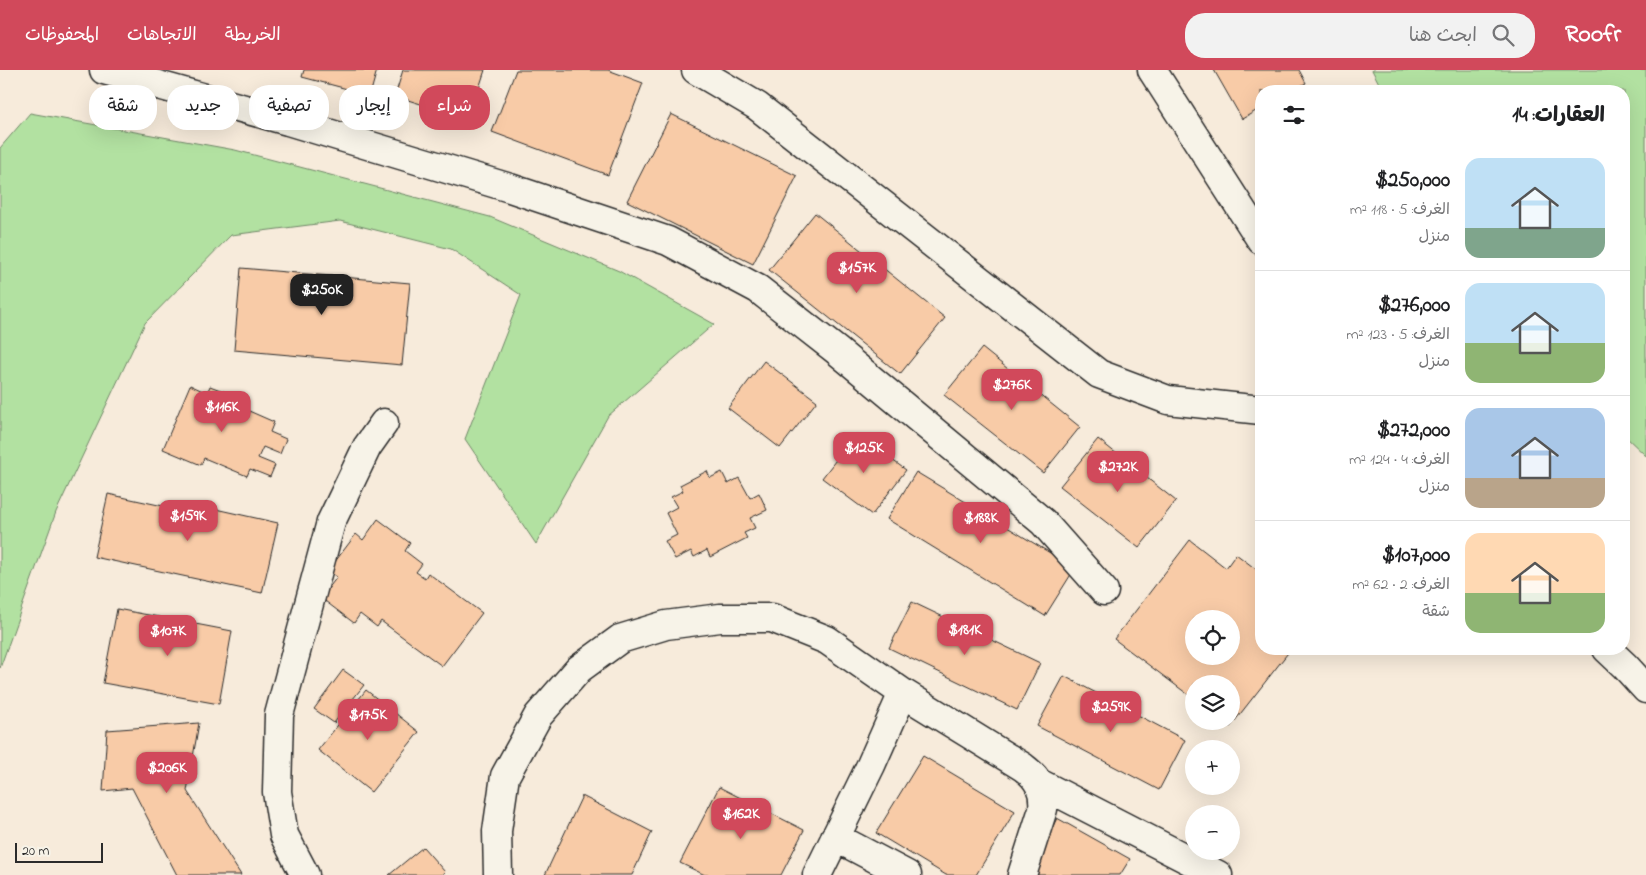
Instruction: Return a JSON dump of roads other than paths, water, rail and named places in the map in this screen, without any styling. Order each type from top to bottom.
[{"type":"street","points":[[104,70],[288,121],[510,188],[668,241],[758,289],[836,350],[1043,522],[1104,591]]},
{"type":"street","points":[[696,70],[757,106],[1099,374],[1168,400],[1255,409]]},
{"type":"street","points":[[1152,70],[1255,231]]},
{"type":"street","points":[[306,875],[284,835],[277,792],[279,715],[331,522],[368,447],[384,422]]},
{"type":"street","points":[[498,875],[496,832],[505,776],[538,716],[579,669],[620,639],[666,625],[720,618],[772,618],[827,640],[903,693],[1032,774],[1039,783],[1044,800],[1043,809],[1022,875]]},
{"type":"street","points":[[1613,655],[1646,689]]},
{"type":"street","points":[[817,875],[871,765],[903,693]]},
{"type":"street","points":[[1039,783],[1218,875]]},
{"type":"street","points":[[835,838],[907,875]]}]
